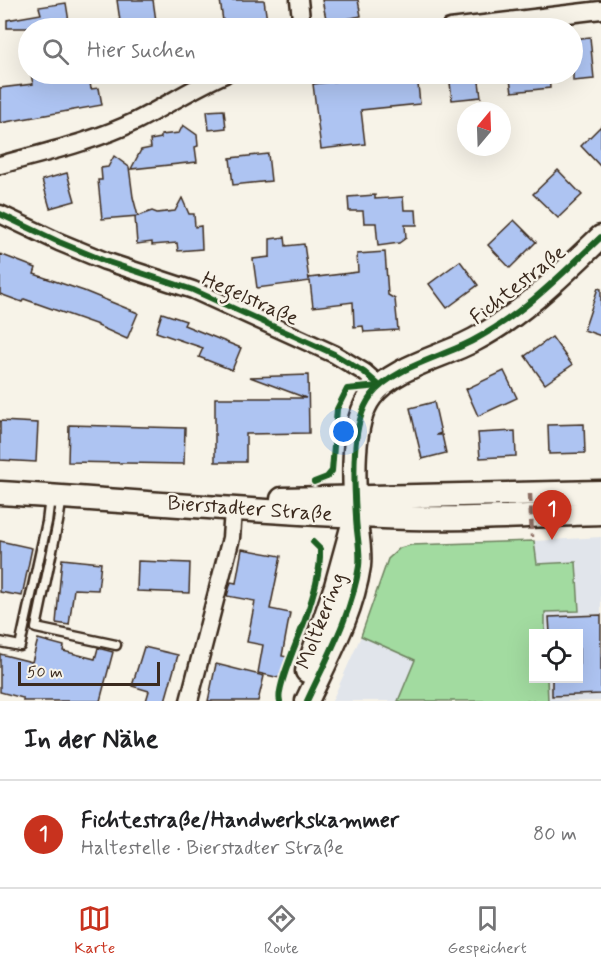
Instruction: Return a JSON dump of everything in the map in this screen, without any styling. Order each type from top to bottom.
[{"type":"main road","name":"Fichtestraße","points":[[356,506],[359,417],[367,401],[380,387],[406,371],[474,340],[498,325],[550,284],[601,237]]},
{"type":"main road","name":"Bierstadter Straße","points":[[0,494],[151,502],[233,510],[356,506],[601,492]]},
{"type":"main road","name":"Bierstadter Straße","points":[[151,502],[356,506],[412,518],[601,513]]},
{"type":"main road","name":"Moltkering","points":[[296,701],[336,586],[356,506]]},
{"type":"main road","name":"Moltkering","points":[[307,701],[337,637],[353,593],[360,562],[356,506]]},
{"type":"street","points":[[299,0],[301,18]]},
{"type":"street","points":[[534,18],[601,10]]},
{"type":"street","points":[[0,165],[95,138],[135,121],[200,84]]},
{"type":"street","name":"Hegelstraße","points":[[0,214],[105,261],[193,290],[357,367],[380,387]]},
{"type":"street","points":[[189,701],[231,538],[233,510]]},
{"type":"lane","points":[[0,642],[20,646],[47,522],[56,496]]},
{"type":"lane","points":[[56,496],[58,522],[36,628],[116,645]]},
{"type":"shaded area","points":[[601,537],[601,701],[548,701],[547,683],[583,683],[583,629],[545,629],[544,612],[578,610],[576,563],[537,564],[534,541]]},
{"type":"shaded area","points":[[361,636],[415,660],[398,701],[332,701]]},
{"type":"green space","points":[[534,541],[537,564],[576,562],[579,611],[545,612],[545,629],[529,629],[529,683],[547,683],[548,701],[398,701],[415,660],[361,636],[388,559],[400,548],[411,545]]},
{"type":"building","points":[[117,0],[153,0],[156,18],[120,18]]},
{"type":"building","points":[[220,0],[264,0],[267,18],[223,18]]},
{"type":"building","points":[[322,0],[358,0],[361,16],[326,18]]},
{"type":"building","points":[[66,3],[68,18],[18,18],[41,14],[39,7]]},
{"type":"building","points":[[18,18],[18,28],[7,28],[7,20]]},
{"type":"building","points":[[590,37],[594,79],[583,80],[583,38]]},
{"type":"building","points":[[33,84],[90,84],[91,89],[99,88],[102,105],[0,123],[0,88]]},
{"type":"building","points":[[313,84],[418,84],[420,104],[361,110],[365,144],[321,149]]},
{"type":"building","points":[[450,84],[479,84],[481,97],[452,100]]},
{"type":"building","points":[[511,84],[550,84],[550,88],[512,92]]},
{"type":"building","points":[[224,110],[226,128],[209,130],[207,111]]},
{"type":"building","points":[[183,125],[197,135],[198,146],[195,147],[197,162],[131,169],[141,150],[151,148],[150,140],[161,138],[161,135],[179,133]]},
{"type":"building","points":[[601,126],[601,167],[581,146]]},
{"type":"building","points":[[268,154],[271,181],[233,185],[230,158]]},
{"type":"building","points":[[114,156],[129,167],[138,216],[102,219],[98,180],[102,180],[101,168],[108,167]]},
{"type":"building","points":[[558,170],[582,195],[558,218],[533,194]]},
{"type":"building","points":[[67,173],[75,201],[50,208],[42,180]]},
{"type":"building","points":[[375,195],[375,199],[403,197],[404,210],[416,210],[417,225],[405,225],[406,238],[399,243],[378,246],[376,223],[364,223],[363,211],[349,211],[348,197]]},
{"type":"building","points":[[182,198],[189,214],[194,214],[195,227],[201,226],[202,249],[178,251],[177,243],[137,244],[135,217],[152,211],[157,213],[175,211]]},
{"type":"building","points":[[514,220],[536,242],[510,268],[488,245]]},
{"type":"building","points":[[285,237],[286,246],[304,244],[309,280],[309,278],[358,272],[357,254],[385,252],[388,295],[395,299],[398,330],[364,332],[363,326],[354,327],[353,302],[313,307],[310,281],[257,288],[253,259],[270,257],[270,239]]},
{"type":"building","points":[[0,254],[36,268],[34,274],[138,313],[127,339],[98,325],[24,299],[22,302],[0,294]]},
{"type":"building","points":[[460,261],[478,285],[447,308],[429,284]]},
{"type":"building","points":[[598,288],[601,289],[601,336],[584,330]]},
{"type":"building","points":[[162,313],[186,321],[184,325],[241,348],[232,370],[199,357],[203,348],[156,332]]},
{"type":"building","points":[[552,337],[572,365],[545,384],[525,356]]},
{"type":"building","points":[[504,371],[517,398],[478,416],[466,389]]},
{"type":"building","points":[[308,375],[309,433],[246,434],[246,462],[215,462],[215,398],[306,398],[250,377]]},
{"type":"building","points":[[434,402],[441,433],[436,435],[442,435],[446,453],[422,459],[410,408]]},
{"type":"building","points":[[0,421],[38,423],[36,462],[0,460]]},
{"type":"building","points":[[584,424],[585,453],[549,454],[548,425]]},
{"type":"building","points":[[69,425],[185,428],[184,464],[68,462]]},
{"type":"building","points":[[515,431],[516,456],[480,458],[478,433]]},
{"type":"building","points":[[0,541],[32,548],[22,596],[0,592]]},
{"type":"building","points":[[242,549],[281,556],[270,609],[290,613],[282,656],[288,657],[280,678],[258,673],[263,645],[247,642],[255,601],[227,596],[231,582],[236,583]]},
{"type":"building","points":[[62,559],[101,563],[98,590],[74,589],[69,625],[56,623]]},
{"type":"building","points":[[138,561],[190,563],[189,593],[137,591]]},
{"type":"building","points":[[601,615],[601,694],[552,696],[552,683],[583,683],[583,629],[550,629],[549,617]]},
{"type":"building","points":[[38,639],[64,646],[63,651],[95,659],[98,648],[113,652],[100,701],[23,701],[23,698],[0,692],[0,654],[32,662]]},
{"type":"building","points":[[144,647],[178,655],[165,701],[146,701],[149,691],[132,686]]},
{"type":"building","points":[[216,664],[264,676],[258,701],[208,701]]},
{"type":"marked path","points":[[530,494],[532,537]]},
{"type":"cycle path","points":[[0,214],[105,261],[193,290],[334,354],[364,372],[380,386]]},
{"type":"cycle path","points":[[307,701],[338,635],[356,584],[359,566],[354,471],[356,437],[364,408],[371,396],[392,377],[462,346],[509,319],[541,293],[601,237]]},
{"type":"cycle path","points":[[314,482],[327,477],[332,471],[337,409],[347,389],[380,386]]},
{"type":"cycle path","points":[[280,701],[281,685],[306,617],[318,575],[320,549],[313,542]]},
{"type":"place","name":"Fichtestraße/Handwerkskammer","points":[[552,540]]}]
